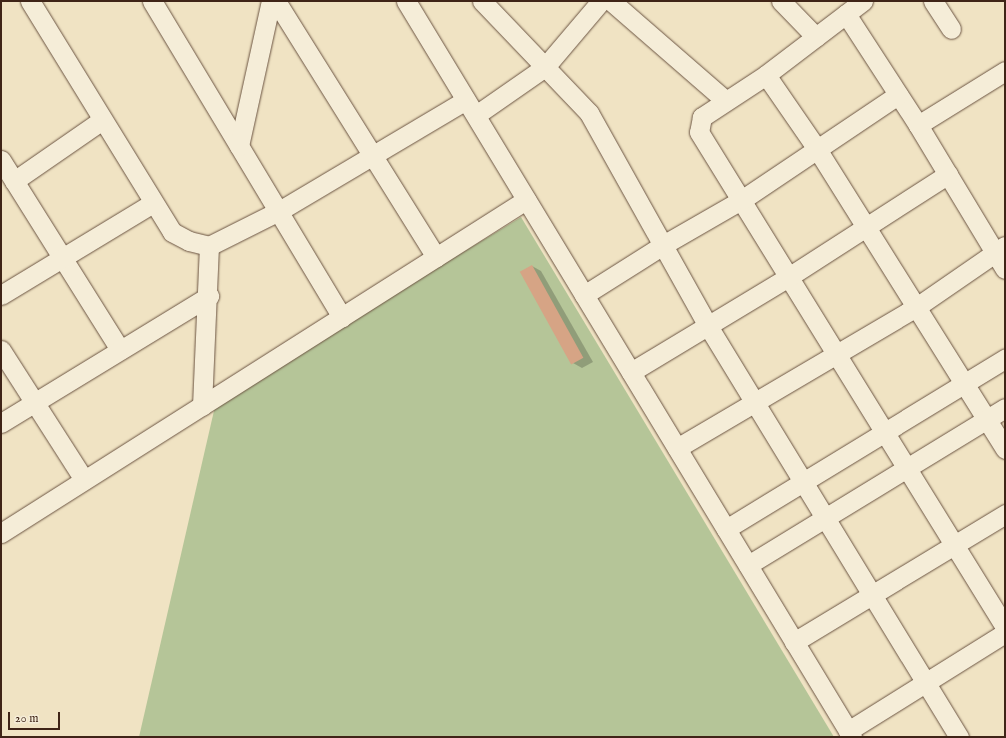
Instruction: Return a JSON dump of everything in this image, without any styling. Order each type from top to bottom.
[{"type":"street","points":[[30,1],[172,232],[189,241],[209,246],[279,211],[372,155],[471,107],[545,67],[601,1]]},
{"type":"street","points":[[152,1],[342,317]]},
{"type":"street","points":[[239,146],[271,1]]},
{"type":"street","points":[[276,1],[436,257]]},
{"type":"street","points":[[406,1],[850,734],[926,682],[1005,633]]},
{"type":"street","points":[[482,1],[589,113],[708,326],[959,737]]},
{"type":"street","points":[[610,1],[726,101]]},
{"type":"street","points":[[782,1],[816,37]]},
{"type":"street","points":[[863,1],[766,75],[702,117],[699,132],[743,199],[1005,627]]},
{"type":"street","points":[[933,1],[951,29]]},
{"type":"street","points":[[846,14],[948,174],[1000,249],[1005,269]]},
{"type":"street","points":[[918,125],[1005,72]]},
{"type":"street","points":[[766,75],[817,149],[915,308],[1005,449]]},
{"type":"street","points":[[584,295],[663,245],[743,199],[898,95]]},
{"type":"street","points":[[14,181],[102,120]]},
{"type":"street","points":[[1,160],[64,258],[120,350]]},
{"type":"street","points":[[631,372],[790,276],[948,174]]},
{"type":"street","points":[[1,533],[526,200]]},
{"type":"street","points":[[1,295],[153,203]]},
{"type":"street","points":[[202,406],[209,296],[209,246]]},
{"type":"street","points":[[677,448],[915,308],[1000,249]]},
{"type":"street","points":[[1,423],[209,296]]},
{"type":"street","points":[[1,350],[84,480]]},
{"type":"street","points":[[726,529],[1005,358]]},
{"type":"street","points":[[748,565],[1005,408]]},
{"type":"street","points":[[794,642],[1005,514]]},
{"type":"green space","points":[[521,217],[834,737],[139,737],[216,402]]},
{"type":"building","points":[[532,265],[583,358],[571,364],[520,272]]}]
